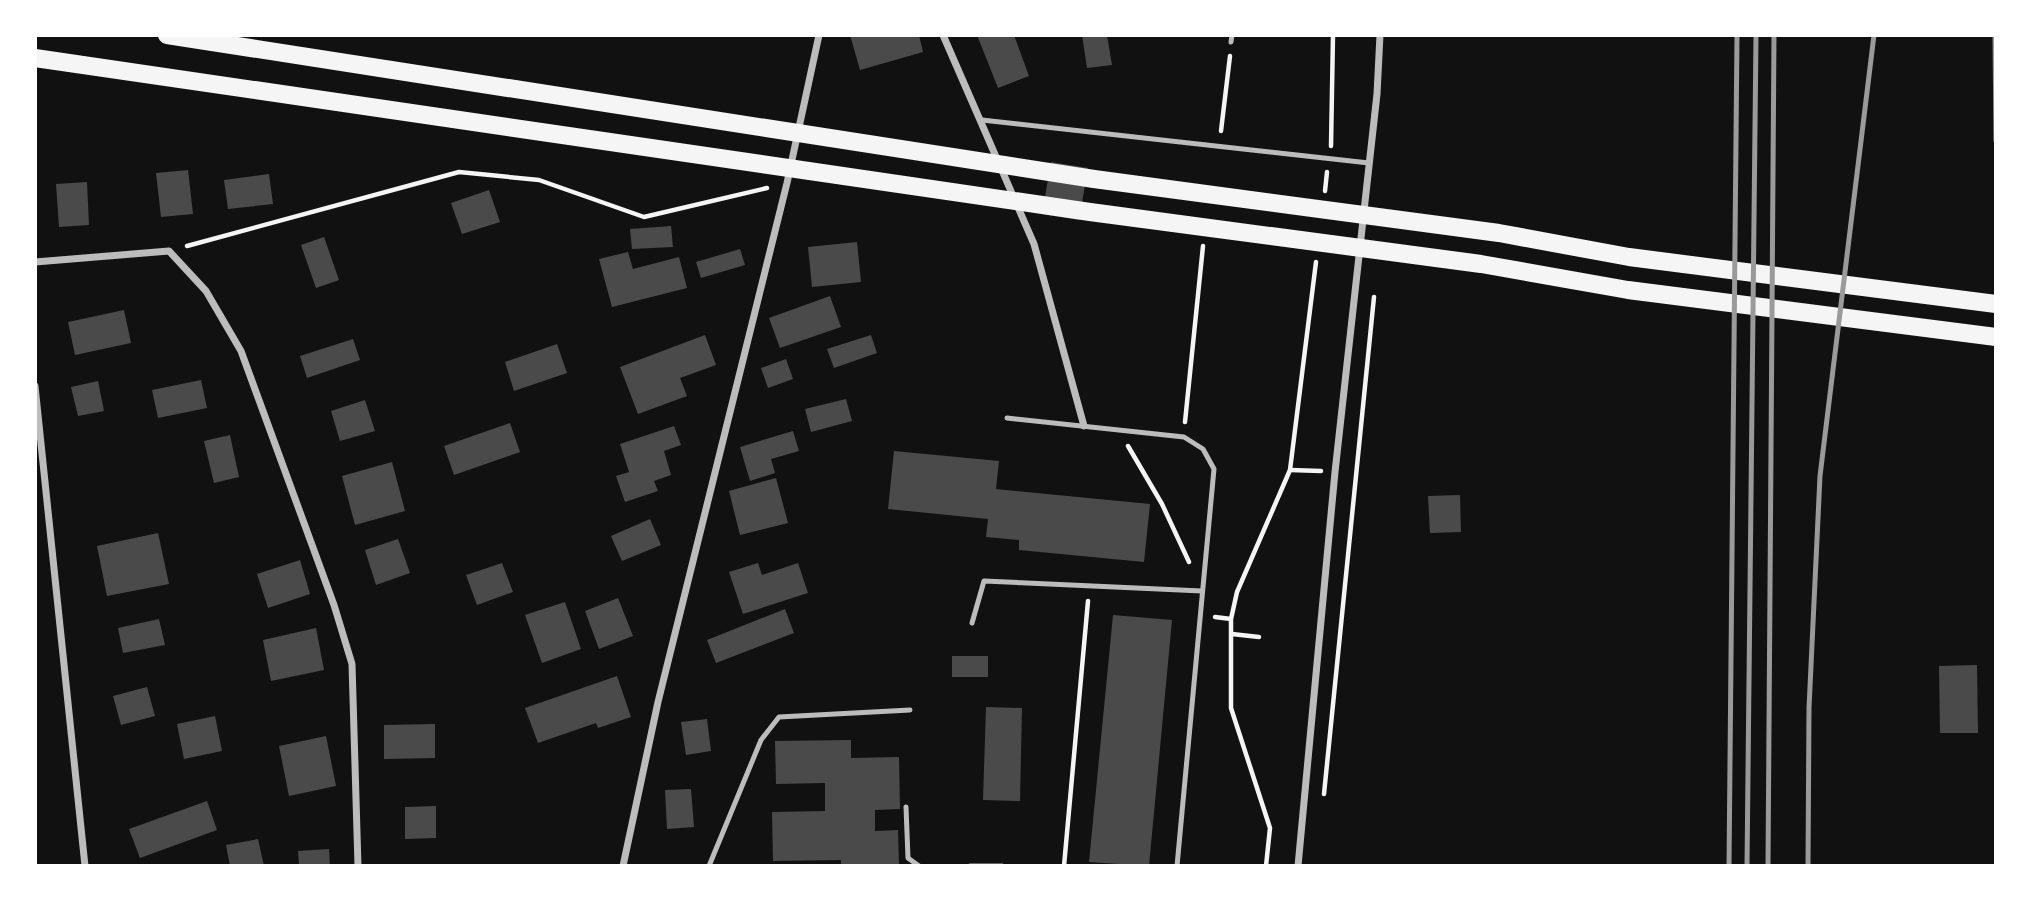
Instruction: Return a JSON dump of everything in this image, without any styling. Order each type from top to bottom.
[{"type":"main road","points":[[167,35],[1094,179],[1499,233],[1629,257],[1996,304]]},
{"type":"main road","points":[[35,58],[1090,212],[1481,264],[1628,290],[1996,337]]},
{"type":"street","points":[[623,866],[658,702],[786,183],[819,35]]},
{"type":"street","points":[[943,35],[1034,244],[1084,426]]},
{"type":"street","points":[[1298,866],[1380,35]]},
{"type":"street","points":[[35,262],[169,251],[206,291],[241,351],[352,664],[358,866]]},
{"type":"street","points":[[35,386],[85,866]]},
{"type":"lane","points":[[982,120],[1369,163]]},
{"type":"lane","points":[[1007,418],[1184,437],[1203,449],[1214,469],[1177,866]]},
{"type":"lane","points":[[972,623],[984,581],[1202,591]]},
{"type":"lane","points":[[709,866],[761,740],[779,716],[910,710]]},
{"type":"lane","points":[[906,807],[908,858],[919,866]]},
{"type":"lane","points":[[970,866],[1002,866]]},
{"type":"path","points":[[1324,199],[1334,124],[1330,97],[1334,35]]},
{"type":"path","points":[[169,251],[459,172],[539,180],[644,218],[786,183]]},
{"type":"path","points":[[1266,866],[1270,828],[1231,708],[1232,634],[1237,592],[1290,470],[1317,253]]},
{"type":"path","points":[[1324,798],[1375,285]]},
{"type":"path","points":[[1119,430],[1161,504],[1202,591]]},
{"type":"path","points":[[1064,866],[1089,587]]},
{"type":"path","points":[[1232,634],[1259,637]]},
{"type":"building","points":[[850,35],[919,35],[923,52],[860,70]]},
{"type":"building","points":[[977,35],[1014,35],[1029,76],[998,88]]},
{"type":"building","points":[[1082,35],[1107,35],[1112,65],[1087,68]]},
{"type":"building","points":[[1051,162],[1088,168],[1079,220],[1042,214]]},
{"type":"building","points":[[188,170],[193,214],[161,217],[156,173]]},
{"type":"building","points":[[269,174],[273,204],[228,209],[224,180]]},
{"type":"building","points":[[87,182],[89,225],[59,227],[56,184]]},
{"type":"building","points":[[489,190],[500,222],[462,234],[451,203]]},
{"type":"building","points":[[671,226],[673,247],[632,249],[630,229]]},
{"type":"building","points":[[324,237],[339,280],[316,288],[301,245]]},
{"type":"building","points":[[857,242],[861,282],[812,287],[808,247]]},
{"type":"building","points":[[740,249],[745,265],[701,278],[696,262]]},
{"type":"building","points":[[628,252],[633,269],[679,257],[687,288],[612,307],[599,259]]},
{"type":"building","points":[[830,296],[841,327],[780,348],[769,318]]},
{"type":"building","points":[[124,310],[131,343],[75,355],[68,322]]},
{"type":"building","points":[[705,335],[716,365],[680,378],[687,396],[638,414],[620,367]]},
{"type":"building","points":[[871,335],[877,353],[834,368],[827,349]]},
{"type":"building","points":[[353,339],[360,360],[307,378],[300,356]]},
{"type":"building","points":[[557,344],[567,373],[514,391],[505,362]]},
{"type":"building","points":[[786,359],[793,379],[768,388],[761,368]]},
{"type":"building","points":[[201,380],[207,408],[158,418],[152,390]]},
{"type":"building","points":[[98,381],[104,411],[78,416],[71,387]]},
{"type":"building","points":[[846,399],[852,421],[811,432],[805,409]]},
{"type":"building","points":[[365,400],[375,431],[340,441],[331,411]]},
{"type":"building","points":[[510,423],[520,452],[454,475],[444,446]]},
{"type":"building","points":[[674,426],[681,445],[664,451],[671,475],[654,481],[658,491],[625,502],[616,476],[629,472],[620,444]]},
{"type":"building","points":[[793,431],[799,451],[771,459],[775,473],[750,481],[740,447]]},
{"type":"building","points":[[230,435],[239,477],[214,483],[204,441]]},
{"type":"building","points":[[894,451],[999,461],[996,489],[1150,504],[1144,562],[1019,550],[1019,540],[986,537],[988,519],[888,509]]},
{"type":"building","points":[[392,462],[405,511],[355,525],[342,476]]},
{"type":"building","points":[[776,478],[788,523],[740,535],[729,491]]},
{"type":"building","points":[[1460,495],[1461,532],[1430,533],[1428,496]]},
{"type":"building","points":[[650,519],[661,545],[622,561],[611,536]]},
{"type":"building","points":[[158,533],[169,584],[107,596],[97,546]]},
{"type":"building","points":[[398,539],[410,573],[376,585],[365,550]]},
{"type":"building","points":[[300,560],[310,594],[268,608],[257,574]]},
{"type":"building","points":[[502,563],[513,592],[477,605],[466,575]]},
{"type":"building","points":[[758,563],[762,575],[798,563],[808,593],[743,614],[729,572]]},
{"type":"building","points":[[618,598],[633,636],[599,649],[585,611]]},
{"type":"building","points":[[565,602],[581,649],[542,663],[525,615]]},
{"type":"building","points":[[785,609],[794,633],[716,663],[707,640]]},
{"type":"building","points":[[1113,615],[1172,620],[1149,866],[1089,862]]},
{"type":"building","points":[[159,619],[165,645],[123,653],[118,628]]},
{"type":"building","points":[[316,628],[324,670],[271,681],[263,640]]},
{"type":"building","points":[[952,656],[988,656],[988,677],[952,677]]},
{"type":"building","points":[[1977,665],[1978,733],[1940,733],[1939,666]]},
{"type":"building","points":[[617,676],[631,717],[598,728],[596,723],[538,743],[525,708]]},
{"type":"building","points":[[147,687],[155,716],[121,725],[113,696]]},
{"type":"building","points":[[986,707],[1022,708],[1020,801],[983,800]]},
{"type":"building","points":[[215,716],[222,751],[184,759],[177,724]]},
{"type":"building","points":[[707,719],[711,751],[686,755],[681,722]]},
{"type":"building","points":[[435,724],[435,758],[384,759],[384,725]]},
{"type":"building","points":[[326,736],[336,786],[289,796],[279,746]]},
{"type":"building","points":[[851,740],[851,758],[899,757],[900,809],[875,810],[875,831],[898,830],[899,866],[841,866],[841,860],[773,861],[772,812],[825,811],[825,783],[776,784],[775,741]]},
{"type":"building","points":[[691,789],[694,827],[667,829],[665,790]]},
{"type":"building","points":[[207,801],[217,830],[140,858],[129,829]]},
{"type":"building","points":[[436,806],[436,838],[405,839],[405,807]]},
{"type":"building","points":[[258,839],[264,866],[230,866],[226,845]]},
{"type":"building","points":[[329,849],[330,866],[299,866],[298,851]]},
{"type":"railway","points":[[1729,866],[1737,35]]},
{"type":"railway","points":[[1747,866],[1756,35]]},
{"type":"railway","points":[[1768,866],[1774,35]]},
{"type":"railway","points":[[1808,866],[1809,708],[1820,476],[1874,35]]},
{"type":"railway","points":[[1995,35],[1996,141]]}]
